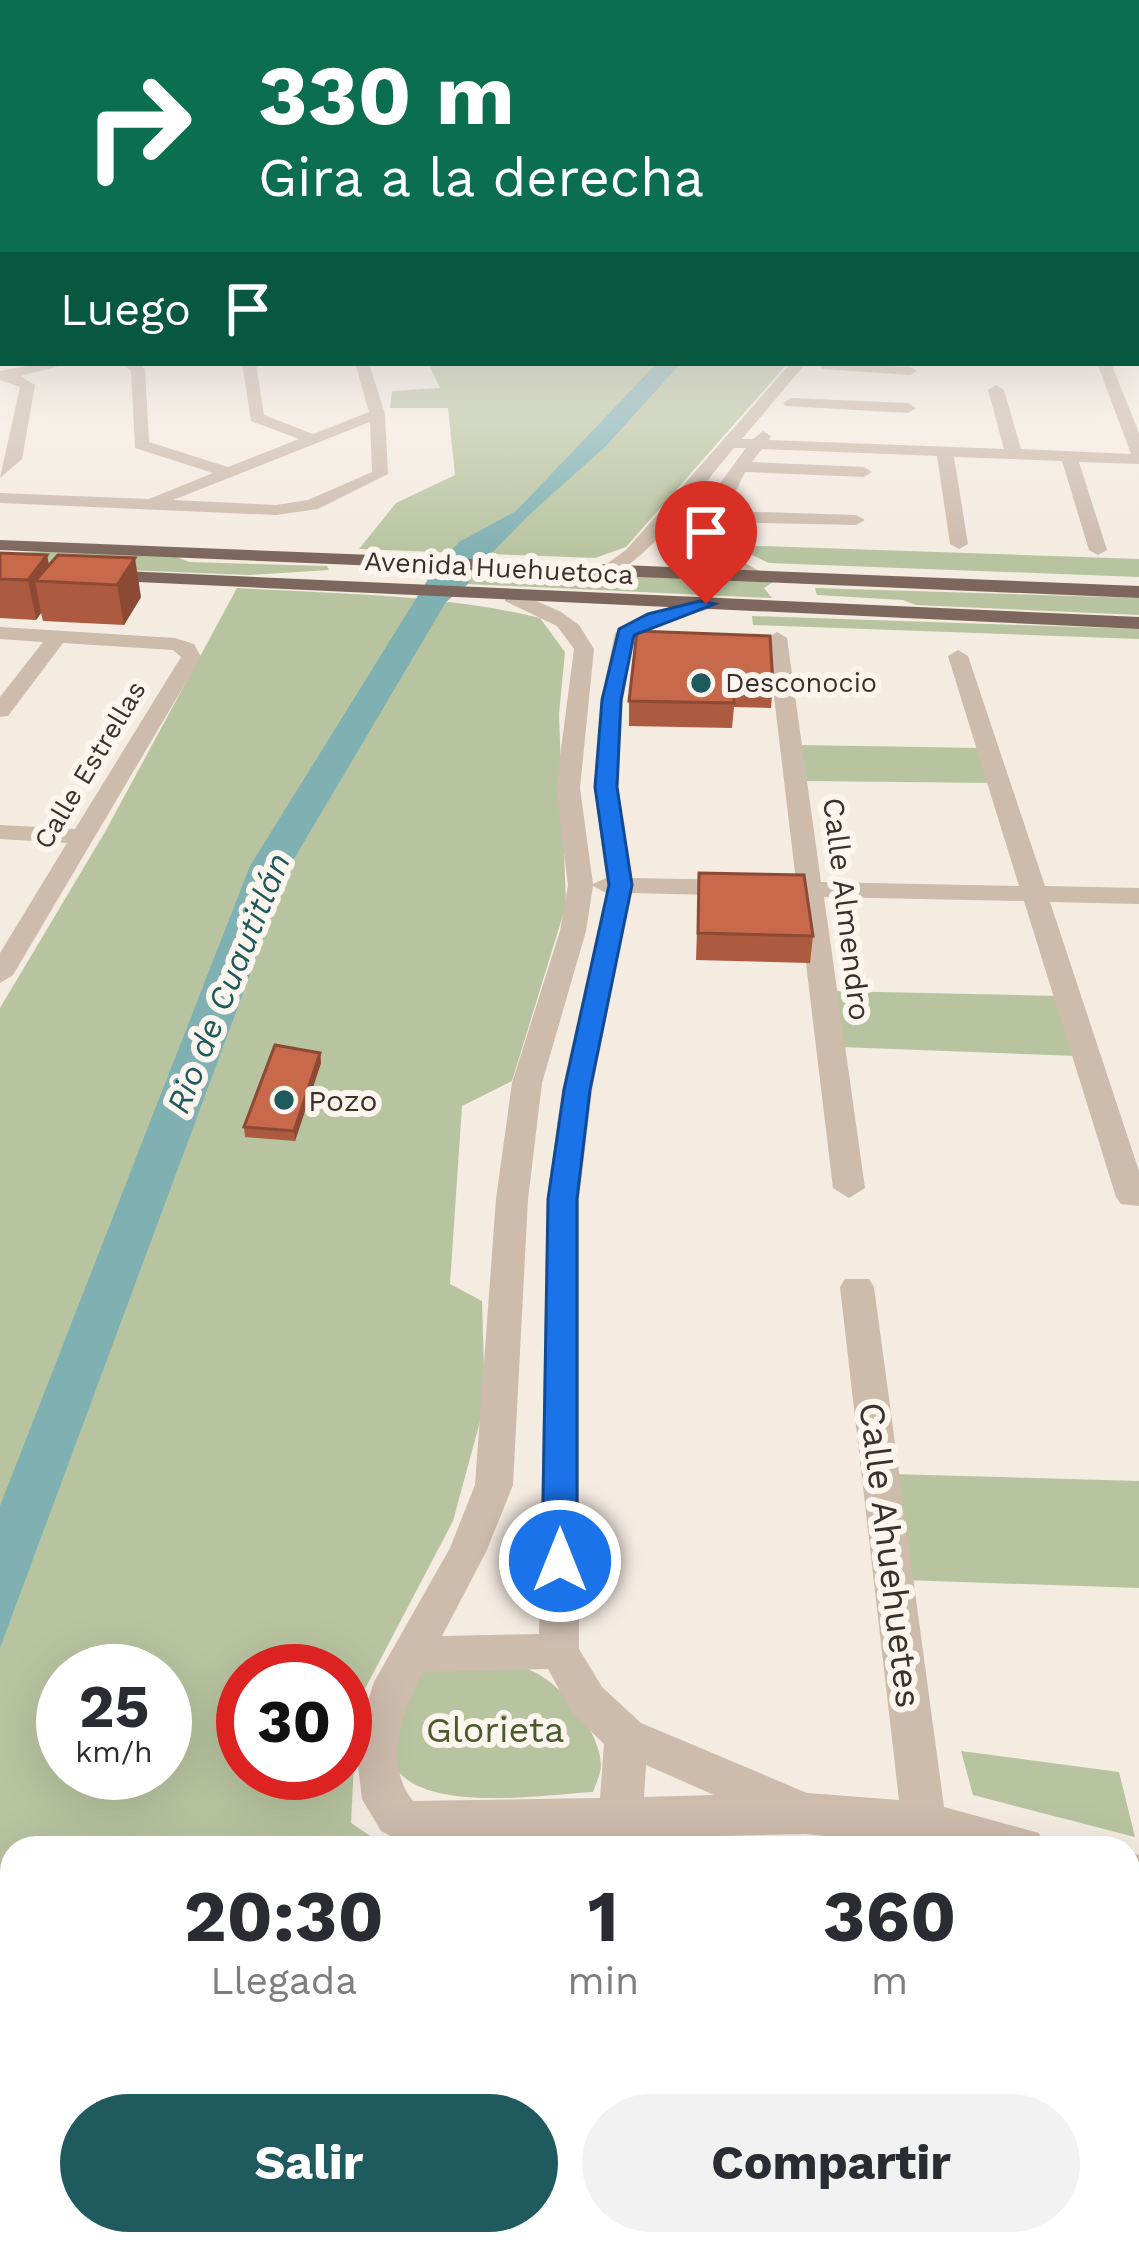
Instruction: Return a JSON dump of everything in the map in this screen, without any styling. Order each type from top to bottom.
[{"type":"main road","name":"Avenida Huehuetoca","points":[[0,545],[1139,592]]},
{"type":"main road","points":[[323,586],[354,573],[353,565],[340,559]]},
{"type":"main road","name":"Avenida Huehuetoca","points":[[69,574],[1139,623]]},
{"type":"main road","points":[[808,579],[790,591],[810,608]]},
{"type":"street","points":[[2,376],[50,366]]},
{"type":"street","points":[[132,366],[137,369],[141,446],[224,471]]},
{"type":"street","points":[[249,366],[257,418],[310,438]]},
{"type":"street","points":[[0,498],[276,510],[312,505],[380,474],[376,414],[363,366]]},
{"type":"street","points":[[611,570],[633,554],[797,366]]},
{"type":"street","points":[[759,576],[716,550],[713,516],[740,466],[822,366]]},
{"type":"street","points":[[849,366],[910,371]]},
{"type":"street","points":[[733,443],[1139,456],[1106,366]]},
{"type":"street","points":[[0,473],[14,459],[28,385],[2,376]]},
{"type":"street","points":[[996,391],[1014,454]]},
{"type":"street","points":[[791,403],[908,408]]},
{"type":"street","points":[[151,503],[376,414]]},
{"type":"street","points":[[945,452],[959,544]]},
{"type":"street","points":[[1069,456],[1098,550]]},
{"type":"street","points":[[740,466],[864,472]]},
{"type":"street","points":[[312,505],[335,514]]},
{"type":"street","points":[[713,516],[856,520]]},
{"type":"street","points":[[512,597],[558,617],[583,644],[568,788],[580,885],[572,931],[527,1083],[512,1199],[494,1485],[467,1552],[389,1695],[376,1740],[384,1799],[397,1816],[412,1824],[443,1826],[619,1835],[805,1813],[924,1823],[975,1836]]},
{"type":"street","points":[[706,604],[654,618],[622,637],[611,700],[606,787],[620,885],[577,1090],[563,1199],[559,1651],[587,1700],[626,1737],[805,1813]]},
{"type":"street","points":[[0,633],[58,636]]},
{"type":"street","points":[[0,711],[58,636]]},
{"type":"street","name":"Calle Estrellas","points":[[0,976],[191,657],[187,648],[58,636]]},
{"type":"street","name":"Calle Almendro","points":[[777,638],[849,1188]]},
{"type":"street","points":[[958,656],[1132,1197]]},
{"type":"street","points":[[568,788],[606,787]]},
{"type":"street","points":[[0,832],[80,837]]},
{"type":"street","points":[[580,885],[1139,896]]},
{"type":"street","name":"Calle Ahuehuetes","points":[[857,1287],[924,1823]]},
{"type":"street","points":[[411,1655],[559,1651]]},
{"type":"street","points":[[619,1835],[626,1737]]},
{"type":"green space","points":[[429,366],[785,366],[626,547],[595,558],[359,549],[396,503],[455,475],[448,408],[390,408],[392,391],[440,388]]},
{"type":"green space","points":[[731,545],[1139,559],[1139,577],[769,563]]},
{"type":"green space","points":[[71,551],[177,557],[189,562],[327,566],[329,570],[249,575],[0,565],[0,553]]},
{"type":"green space","points":[[476,569],[773,582],[764,588],[772,598],[468,584]]},
{"type":"green space","points":[[237,588],[390,596],[540,618],[565,652],[559,714],[566,905],[512,1081],[462,1106],[450,1284],[482,1301],[485,1403],[453,1521],[372,1675],[372,1644],[216,1644],[216,1800],[352,1800],[351,1823],[370,1836],[0,1836],[0,1008],[105,832]]},
{"type":"green space","points":[[815,588],[1139,598],[1139,615],[916,605],[903,600],[817,595]]},
{"type":"green space","points":[[752,616],[1139,629],[1139,639],[753,625]]},
{"type":"green space","points":[[799,745],[979,748],[993,783],[807,781]]},
{"type":"green space","points":[[833,991],[1059,996],[1078,1056],[841,1047]]},
{"type":"green space","points":[[890,1474],[1139,1481],[1139,1588],[903,1580]]},
{"type":"green space","name":"Glorieta","points":[[448,1663],[523,1668],[549,1681],[585,1721],[599,1751],[601,1768],[593,1792],[473,1798],[414,1784],[396,1768],[390,1735],[415,1674]]},
{"type":"green space","points":[[961,1751],[1119,1772],[1135,1836],[1131,1836],[973,1795]]},
{"type":"water","name":"Rio de Cuautitlán","points":[[654,366],[678,366],[605,447],[530,514],[446,602],[291,864],[0,1648],[0,1506],[250,866],[435,568],[459,542],[516,511]]},
{"type":"building","points":[[0,553],[47,555],[28,580],[0,579]]},
{"type":"building","points":[[58,555],[135,558],[117,585],[35,581]]},
{"type":"building","name":"Desconocio","points":[[637,631],[770,636],[773,684],[733,682],[734,703],[629,701]]},
{"type":"building","points":[[699,873],[804,875],[813,936],[698,933]]},
{"type":"building","name":"Pozo","points":[[275,1045],[320,1053],[294,1131],[244,1127]]},
{"type":"place","name":"Desconocio","points":[[701,683]]},
{"type":"place","name":"Pozo","points":[[284,1100]]},
{"type":"route","points":[[560,1561],[563,1199],[577,1090],[620,885],[606,787],[611,700],[625,633],[654,618],[706,604]]}]
